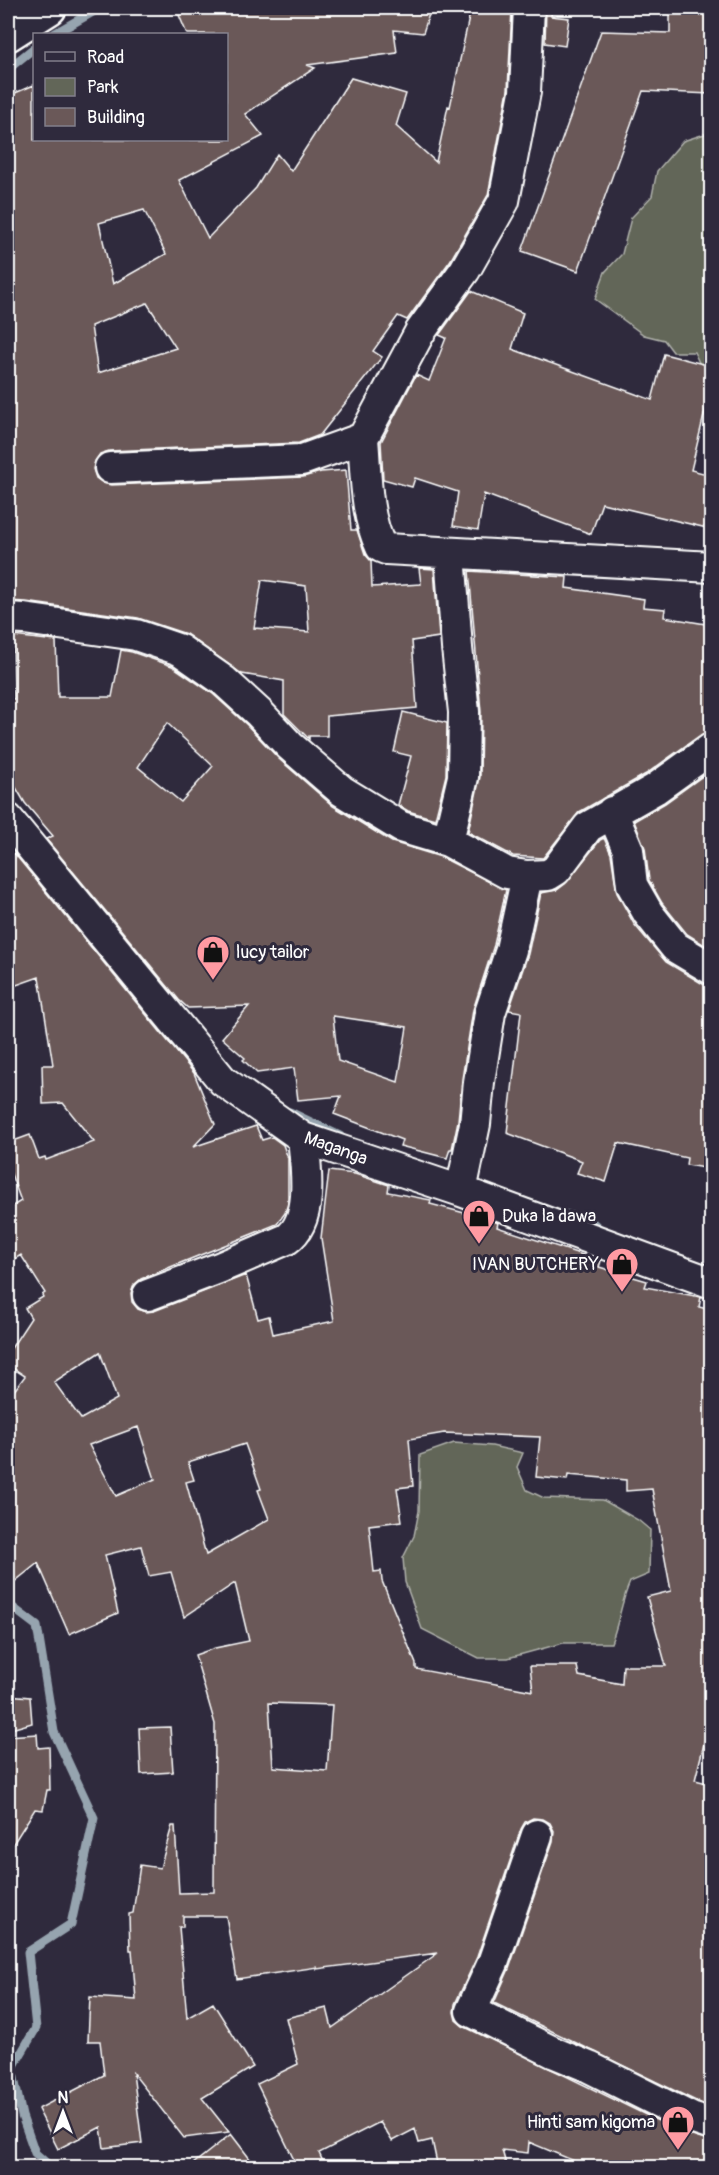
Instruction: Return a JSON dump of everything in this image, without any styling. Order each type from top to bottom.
[{"type":"street","points":[[8,34],[49,8]]},
{"type":"street","points":[[529,8],[525,92],[504,201],[465,270],[420,332],[363,438],[369,505],[381,547],[450,554],[711,567]]},
{"type":"street","points":[[110,468],[302,460],[363,438]]},
{"type":"street","points":[[448,841],[463,777],[464,712],[450,554]]},
{"type":"street","points":[[8,618],[135,635],[180,650],[224,681],[290,746],[342,791],[401,827],[448,841],[507,873],[527,876],[548,874],[556,870],[588,827],[655,789],[711,748]]},
{"type":"street","points":[[612,812],[627,849],[632,885],[648,913],[675,947],[711,969]]},
{"type":"street","name":"Maganga","points":[[8,819],[223,1081],[303,1138],[461,1191],[711,1283]]},
{"type":"street","points":[[461,1191],[475,1124],[490,1013],[510,950],[527,876]]},
{"type":"street","points":[[148,1295],[219,1268],[287,1239],[295,1233],[304,1205],[307,1179],[303,1138]]},
{"type":"street","points":[[537,1834],[493,1963],[471,2011],[691,2118],[711,2125]]},
{"type":"green space","points":[[711,132],[711,388],[694,352],[673,352],[664,340],[644,335],[595,299],[605,272],[622,254],[631,218],[652,196],[657,171],[683,141]]},
{"type":"green space","points":[[454,1443],[492,1446],[523,1453],[517,1467],[527,1490],[544,1498],[603,1500],[638,1520],[650,1530],[649,1574],[630,1582],[611,1643],[563,1643],[508,1658],[479,1658],[422,1629],[405,1582],[403,1558],[414,1536],[419,1511],[420,1455]]},
{"type":"building","points":[[176,8],[431,8],[423,33],[394,30],[397,53],[307,65],[315,68],[245,114],[263,136],[179,180],[208,238],[256,188],[277,154],[291,171],[351,78],[406,94],[396,126],[436,162],[471,8],[512,8],[508,90],[488,195],[450,261],[407,320],[398,316],[373,351],[382,357],[320,435],[299,443],[109,451],[100,454],[93,469],[96,478],[111,485],[303,477],[321,472],[346,470],[351,530],[357,530],[365,554],[371,561],[372,587],[421,584],[419,568],[434,569],[439,637],[412,641],[417,708],[327,716],[327,736],[309,736],[309,739],[284,714],[284,681],[242,674],[186,634],[138,618],[8,601],[8,96],[33,85],[33,141],[228,141],[228,33],[187,33]],"holes":[[[144,210],[166,254],[113,284],[99,223]],[[147,303],[176,348],[98,373],[91,326]],[[262,580],[306,586],[309,632],[254,628]]]},
{"type":"building","points":[[546,8],[552,8],[551,16],[569,18],[565,46],[545,43]]},
{"type":"building","points":[[670,8],[711,8],[711,94],[643,91],[578,271],[522,251],[601,31],[670,33]]},
{"type":"building","points":[[471,291],[523,313],[512,349],[652,400],[664,354],[711,366],[711,386],[691,470],[711,475],[711,529],[602,503],[591,534],[484,494],[478,530],[453,526],[458,492],[415,478],[412,487],[383,479],[381,442],[416,375],[429,381],[446,338],[439,335]]},
{"type":"building","points":[[469,571],[567,577],[566,588],[644,599],[643,607],[665,609],[664,617],[711,625],[711,731],[702,734],[646,774],[579,812],[543,858],[513,856],[468,832],[480,777],[481,712]]},
{"type":"building","points":[[13,636],[56,641],[58,697],[112,697],[121,650],[172,666],[213,694],[279,759],[333,806],[392,842],[441,857],[506,890],[494,945],[473,1010],[458,1121],[452,1149],[447,1158],[400,1146],[402,1140],[334,1114],[341,1096],[298,1100],[294,1068],[257,1073],[243,1060],[245,1058],[222,1038],[249,1006],[188,1008],[179,1000],[46,839],[53,836],[25,803],[8,774],[8,699],[14,699]],"holes":[[[167,723],[213,766],[181,802],[138,767]],[[333,1016],[407,1027],[398,1082],[338,1061]]]},
{"type":"building","points":[[403,712],[447,723],[446,775],[435,819],[408,811],[398,805],[411,756],[394,752]]},
{"type":"building","points":[[711,770],[711,949],[687,934],[662,903],[649,880],[645,848],[634,821],[665,803]]},
{"type":"building","points":[[604,838],[611,854],[617,893],[634,924],[666,962],[703,984],[711,986],[711,1169],[686,1165],[687,1158],[618,1143],[606,1182],[577,1173],[582,1161],[507,1133],[521,1012],[509,1010],[528,954],[541,893],[557,890],[565,884]]},
{"type":"building","points":[[14,853],[194,1073],[215,1124],[193,1147],[256,1126],[262,1140],[272,1137],[283,1145],[288,1158],[288,1203],[285,1213],[277,1224],[141,1279],[134,1285],[131,1293],[132,1302],[138,1309],[146,1312],[154,1311],[246,1275],[258,1319],[269,1316],[273,1334],[334,1321],[321,1238],[329,1171],[355,1174],[389,1185],[388,1192],[431,1200],[430,1204],[491,1220],[498,1223],[497,1227],[601,1261],[599,1267],[647,1281],[645,1287],[701,1297],[699,1307],[711,1310],[711,1692],[704,1744],[695,1780],[711,1784],[711,2107],[494,2003],[509,1969],[553,1841],[554,1831],[550,1823],[543,1819],[533,1818],[525,1822],[521,1829],[477,1957],[455,2004],[454,2012],[456,2020],[463,2026],[683,2133],[711,2142],[711,2168],[591,2168],[529,2142],[528,2153],[502,2150],[507,2168],[438,2168],[432,2140],[419,2143],[415,2129],[392,2141],[380,2122],[319,2153],[326,2168],[298,2168],[257,2084],[298,2064],[286,2018],[327,2008],[332,2028],[438,1953],[237,1979],[226,1916],[183,1916],[183,1927],[179,1927],[187,2018],[213,2003],[253,2067],[202,2098],[229,2132],[184,2138],[133,2073],[142,2143],[104,2148],[101,2127],[58,2149],[38,2109],[104,2075],[100,2041],[88,2041],[90,1997],[136,2000],[132,1950],[130,1950],[129,1914],[133,1913],[140,1865],[160,1868],[172,1826],[175,1826],[179,1893],[214,1892],[215,1724],[195,1655],[249,1641],[235,1583],[184,1617],[171,1572],[149,1576],[141,1546],[105,1555],[118,1613],[69,1634],[38,1563],[8,1587],[8,1399],[25,1376],[8,1365],[8,1353],[31,1318],[25,1308],[43,1297],[45,1293],[21,1255],[8,1263],[8,1209],[21,1201],[8,1166],[8,1143],[30,1135],[39,1159],[45,1157],[46,1160],[94,1142],[63,1103],[43,1104],[42,1065],[53,1065],[39,977],[8,988],[8,856]],"holes":[[[100,1352],[117,1399],[81,1419],[54,1382]],[[138,1427],[155,1479],[116,1496],[89,1445]],[[444,1433],[540,1437],[536,1477],[567,1480],[568,1475],[626,1480],[626,1491],[652,1489],[671,1591],[647,1597],[666,1666],[623,1666],[622,1684],[579,1676],[577,1666],[530,1666],[533,1691],[416,1669],[416,1664],[382,1581],[381,1571],[374,1572],[369,1525],[402,1521],[397,1488],[413,1486],[409,1439]],[[245,1444],[269,1519],[206,1555],[186,1482],[194,1480],[188,1462]],[[269,1703],[332,1705],[327,1771],[273,1767]]]},
{"type":"building","points":[[8,1695],[30,1697],[32,1723],[8,1730]]},
{"type":"building","points":[[170,1727],[173,1772],[141,1774],[139,1728]]},
{"type":"building","points":[[37,1734],[38,1748],[49,1747],[50,1790],[47,1790],[43,1810],[35,1809],[8,1852],[8,1736]]},
{"type":"building","points":[[231,2134],[257,2168],[188,2168]]},
{"type":"waterway","points":[[56,33],[96,10]]},
{"type":"waterway","points":[[8,69],[33,49]]},
{"type":"waterway","points":[[290,1112],[340,1136]]},
{"type":"waterway","points":[[565,1214],[592,1222],[601,1230]]},
{"type":"waterway","points":[[8,1604],[37,1626],[54,1732],[94,1818],[71,1924],[28,1952],[36,2028],[12,2069],[22,2116],[35,2153],[52,2168]]},
{"type":"place","name":"lucy tailor","points":[[213,981]]},
{"type":"place","name":"Duka la dawa","points":[[479,1245]]},
{"type":"place","name":"IVAN BUTCHERY","points":[[622,1293]]},
{"type":"place","name":"Hinti sam kigoma","points":[[678,2151]]}]
